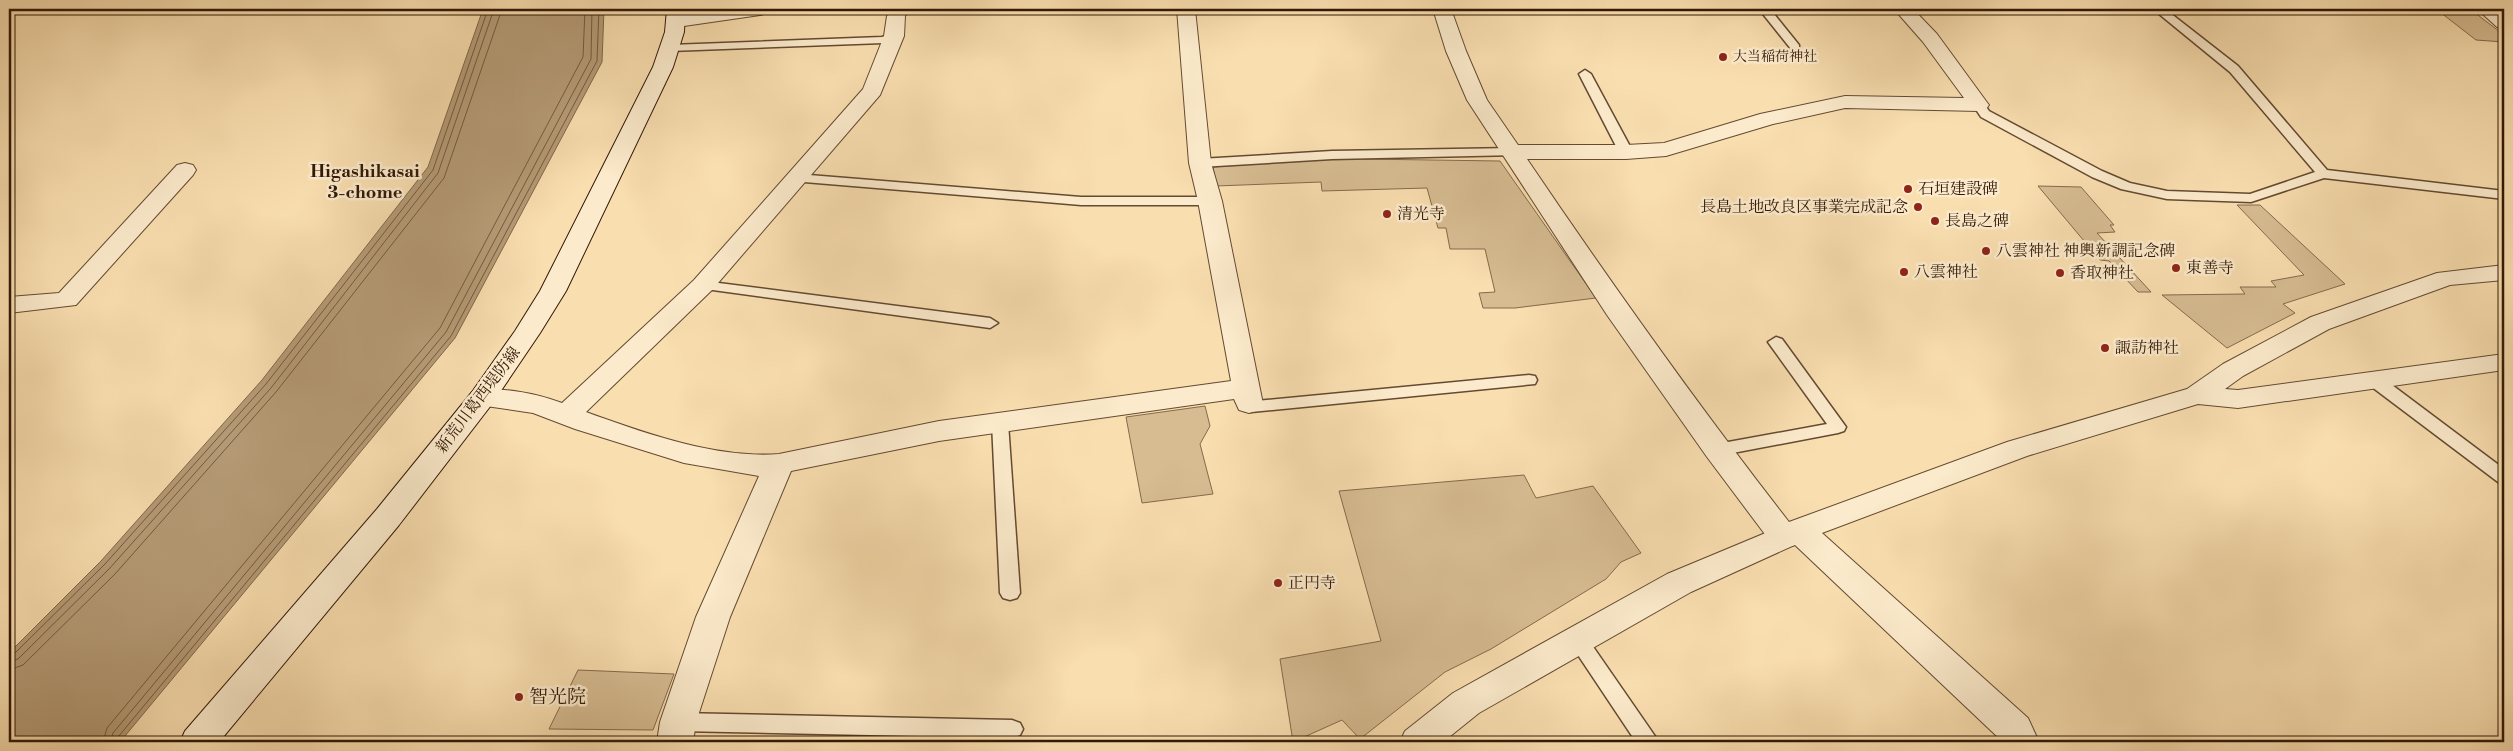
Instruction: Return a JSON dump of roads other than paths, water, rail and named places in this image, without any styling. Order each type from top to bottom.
[{"type":"street","points":[[676,15],[760,9]]},
{"type":"street","points":[[566,415],[703,285],[873,91],[894,36],[896,16],[901,9]]},
{"type":"street","points":[[482,398],[537,404],[692,455],[753,466],[779,464],[854,447],[1000,423],[1248,396],[1210,201],[1200,163],[1186,9]]},
{"type":"street","points":[[1442,9],[1456,51],[1477,100],[1514,152],[1620,315],[1717,450],[1792,534],[2015,729],[2021,742]]},
{"type":"street","points":[[1903,9],[1924,31],[1979,105]]},
{"type":"street","points":[[2486,9],[2504,23]]},
{"type":"street","name":"新荒川葛西堤防線","points":[[198,742],[388,517],[482,398],[527,333],[553,291],[670,48],[676,15]]},
{"type":"street","points":[[1514,152],[1626,152],[1666,149],[1768,119],[1845,102],[1979,105]]},
{"type":"street","points":[[9,305],[67,300],[185,170]]},
{"type":"street","points":[[1418,742],[1466,703],[1679,583],[1792,534],[2018,450],[2196,395],[2233,370],[2320,322],[2446,278],[2504,274]]},
{"type":"street","points":[[2196,395],[2238,399],[2504,362]]},
{"type":"street","points":[[676,732],[713,617],[779,464]]},
{"type":"lane","points":[[1764,9],[1795,47]]},
{"type":"lane","points":[[2158,9],[2234,69],[2323,174]]},
{"type":"lane","points":[[670,48],[883,40],[894,36]]},
{"type":"lane","points":[[1585,74],[1626,152]]},
{"type":"lane","points":[[1979,105],[1985,114],[1993,119],[2097,174],[2126,186],[2167,195],[2251,198],[2323,174],[2504,195]]},
{"type":"lane","points":[[1200,163],[1332,154],[1514,152]]},
{"type":"lane","points":[[797,178],[1081,201],[1210,201]]},
{"type":"lane","points":[[703,285],[990,323]]},
{"type":"lane","points":[[1717,450],[1838,427],[1776,342]]},
{"type":"lane","points":[[1248,396],[1251,407],[1530,380]]},
{"type":"lane","points":[[2374,380],[2504,478]]},
{"type":"lane","points":[[1000,423],[1010,593]]},
{"type":"lane","points":[[1578,640],[1648,742]]},
{"type":"lane","points":[[676,732],[1012,729]]},
{"type":"water","points":[[483,9],[604,9],[602,62],[455,338],[120,742],[9,742],[9,653],[101,561],[262,380],[428,167]]},
{"type":"place","name":"大当稲荷神社","points":[[1723,57]]},
{"type":"place","name":"石垣建設碑","points":[[1908,189]]},
{"type":"place","name":"長島土地改良区事業完成記念","points":[[1918,207]]},
{"type":"place","name":"清光寺","points":[[1387,214]]},
{"type":"place","name":"長島之碑","points":[[1935,221]]},
{"type":"place","name":"八雲神社 神輿新調記念碑","points":[[1986,251]]},
{"type":"place","name":"東善寺","points":[[2176,268]]},
{"type":"place","name":"八雲神社","points":[[1904,272]]},
{"type":"place","name":"香取神社","points":[[2060,273]]},
{"type":"place","name":"諏訪神社","points":[[2105,348]]},
{"type":"place","name":"正円寺","points":[[1278,583]]},
{"type":"place","name":"智光院","points":[[519,697]]},
{"type":"district","name":"Higashikasai 3-chome","points":[[365,181]]}]
